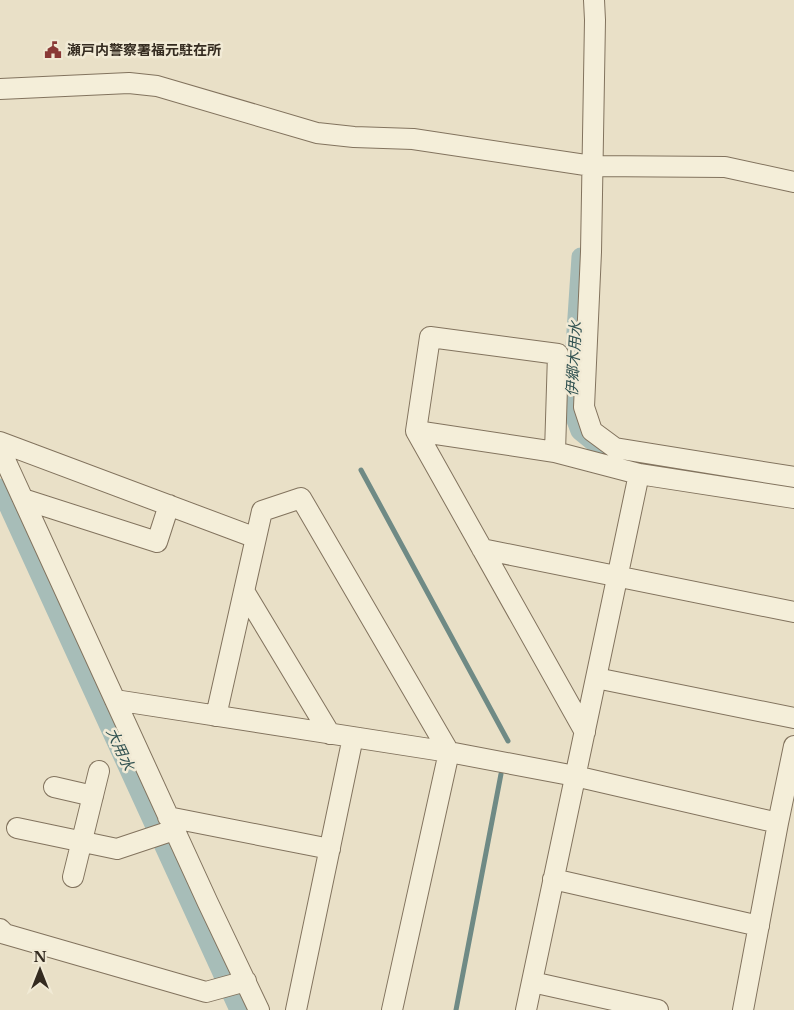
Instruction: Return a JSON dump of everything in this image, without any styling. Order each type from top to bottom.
[{"type":"street","points":[[594,0],[591,252],[584,407],[592,432],[615,448],[794,477]]},
{"type":"street","points":[[0,89],[129,83],[157,86],[317,133],[354,137],[412,139],[592,166],[725,167],[794,182]]},
{"type":"street","points":[[555,452],[558,354],[430,337],[416,431],[584,732]]},
{"type":"street","points":[[416,431],[555,452],[639,474],[794,498]]},
{"type":"street","points":[[0,442],[256,538]]},
{"type":"street","points":[[0,449],[171,826],[233,985],[259,1010]]},
{"type":"street","points":[[526,1010],[639,474]]},
{"type":"street","points":[[216,716],[262,511],[301,498],[449,752],[392,1010]]},
{"type":"street","points":[[22,499],[157,542],[169,505]]},
{"type":"street","points":[[482,549],[794,612]]},
{"type":"street","points":[[244,591],[330,734]]},
{"type":"street","points":[[596,678],[794,718]]},
{"type":"street","points":[[115,700],[449,752],[575,776],[778,823]]},
{"type":"street","points":[[296,1010],[353,737]]},
{"type":"street","points":[[743,1010],[794,746]]},
{"type":"street","points":[[73,877],[99,772]]},
{"type":"street","points":[[54,787],[93,796]]},
{"type":"street","points":[[17,828],[117,849],[148,839],[171,826],[330,848]]},
{"type":"street","points":[[553,879],[758,926]]},
{"type":"street","points":[[0,929],[4,934],[206,992],[233,985]]},
{"type":"street","points":[[532,982],[658,1010]]},
{"type":"waterway","name":"伊郷木用水","points":[[581,257],[571,407],[580,431],[602,449]]},
{"type":"waterway","points":[[361,470],[508,741]]},
{"type":"waterway","name":"伊郷木用水","points":[[704,472],[794,488]]},
{"type":"waterway","name":"大用水","points":[[0,488],[239,1010]]},
{"type":"waterway","points":[[456,1010],[501,774]]},
{"type":"place","name":"瀬戸内警察署福元駐在所","points":[[53,50]]}]
